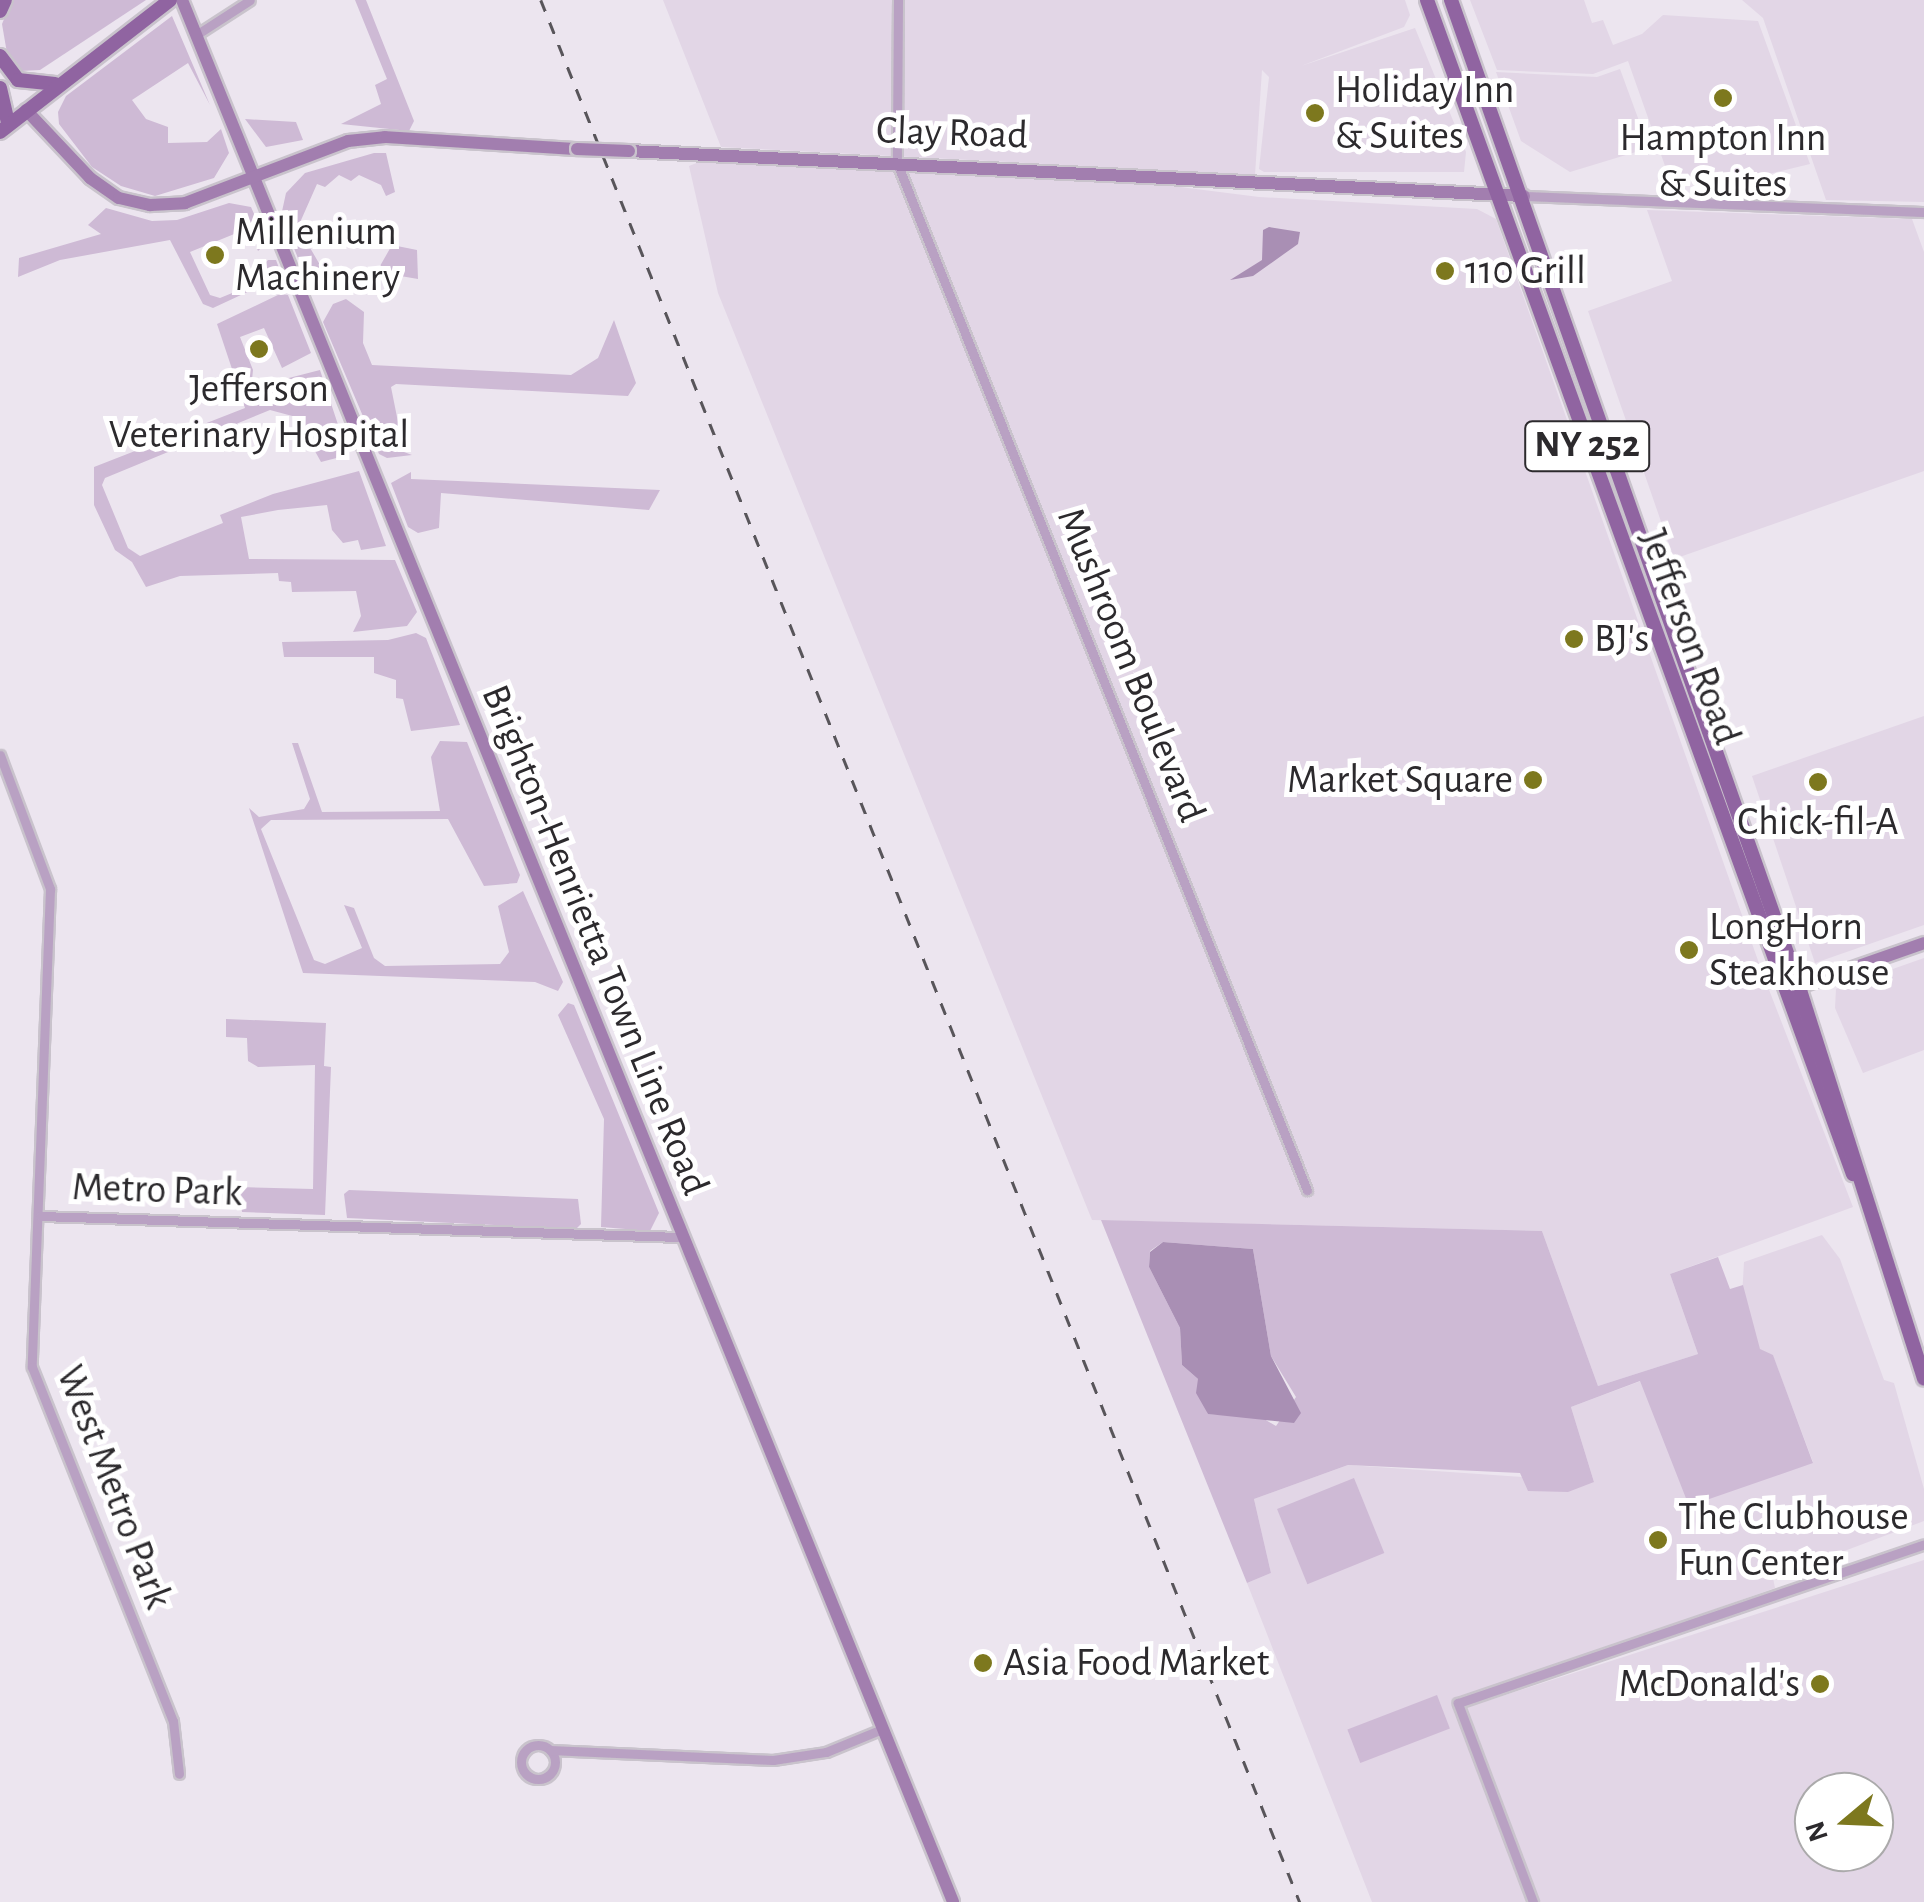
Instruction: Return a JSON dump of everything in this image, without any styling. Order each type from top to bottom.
[{"type":"main road","points":[[0,11],[5,0]]},
{"type":"main road","points":[[4,128],[55,84],[170,0]]},
{"type":"main road","name":"Jefferson Road","points":[[1428,0],[1783,992],[1857,1180]]},
{"type":"main road","name":"Jefferson Road","points":[[1451,0],[1524,196],[1799,987],[1857,1180],[1924,1379]]},
{"type":"main road","points":[[0,56],[18,80],[55,84]]},
{"type":"main road","points":[[0,88],[4,128]]},
{"type":"street","points":[[196,36],[250,0]]},
{"type":"street","points":[[897,163],[898,0]]},
{"type":"street","name":"Brighton-Henrietta Town Line Road","points":[[185,6],[680,1237],[953,1902]]},
{"type":"street","name":"Clay Road","points":[[26,110],[90,178],[134,204],[186,203],[311,152],[386,137],[1498,195],[1924,212]]},
{"type":"street","name":"Mushroom Boulevard","points":[[897,163],[1308,1190]]},
{"type":"street","name":"Metro Park","points":[[0,756],[50,889],[40,1216],[680,1237]]},
{"type":"street","points":[[1783,992],[1924,942]]},
{"type":"street","name":"West Metro Park","points":[[40,1216],[34,1376],[173,1721],[179,1774]]},
{"type":"street","points":[[1534,1902],[1458,1703],[1924,1544]]},
{"type":"street","points":[[550,1750],[773,1760],[826,1752],[882,1729]]},
{"type":"shaded area","points":[[12,0],[146,0],[40,70],[20,71],[8,59],[2,24]]},
{"type":"shaded area","points":[[355,0],[366,0],[414,121],[409,131],[341,124],[381,104],[375,85],[387,79]]},
{"type":"shaded area","points":[[663,0],[1405,0],[1410,15],[1404,27],[1301,66],[1415,28],[1466,152],[1464,172],[1264,172],[1259,169],[1269,77],[1262,70],[1255,175],[721,147]]},
{"type":"shaded area","points":[[1470,0],[1584,0],[1592,23],[1603,20],[1613,45],[1642,34],[1663,15],[1758,21],[1810,164],[1740,181],[1670,180],[1628,61],[1593,74],[1497,70]]},
{"type":"shaded area","points":[[1742,0],[1924,0],[1924,202],[1826,200],[1763,18]]},
{"type":"shaded area","points":[[172,16],[210,105],[188,63],[132,100],[146,119],[168,127],[168,143],[207,142],[221,129],[229,153],[214,178],[155,196],[121,186],[92,167],[59,124],[58,112],[66,96]]},
{"type":"shaded area","points":[[1620,69],[1649,148],[1570,172],[1521,141],[1496,72],[1597,77]]},
{"type":"shaded area","points":[[245,119],[296,122],[303,140],[266,147]]},
{"type":"shaded area","points":[[386,153],[395,192],[386,196],[381,185],[359,175],[351,181],[339,175],[325,187],[317,184],[298,227],[331,284],[321,293],[310,288],[281,216],[286,193],[305,173]]},
{"type":"shaded area","points":[[699,162],[1125,180],[1259,197],[1477,209],[1496,219],[1761,969],[1853,1207],[1670,1274],[1698,1354],[1598,1386],[1542,1231],[1092,1220],[718,293],[689,166]]},
{"type":"shaded area","points":[[229,203],[251,207],[267,243],[258,251],[249,228],[190,252],[210,295],[220,298],[266,279],[263,265],[268,260],[276,260],[282,276],[213,308],[203,304],[170,240],[60,260],[18,277],[19,258],[101,234],[88,225],[106,208],[152,221],[177,220]]},
{"type":"shaded area","points":[[1647,210],[1912,219],[1924,252],[1924,471],[1674,559],[1588,311],[1672,281]]},
{"type":"shaded area","points":[[1269,227],[1300,232],[1298,244],[1253,276],[1230,280],[1262,260],[1263,230]]},
{"type":"shaded area","points":[[392,245],[417,250],[418,279],[377,272],[375,280],[342,285],[342,278],[380,266]]},
{"type":"shaded area","points":[[280,294],[288,295],[311,353],[282,368],[264,328],[240,337],[253,370],[251,390],[259,397],[287,387],[285,379],[320,370],[348,455],[321,462],[296,417],[270,410],[105,478],[102,485],[128,548],[140,556],[223,523],[220,515],[273,494],[359,471],[386,546],[361,550],[358,540],[343,543],[332,530],[327,505],[241,517],[249,559],[395,560],[417,612],[407,626],[353,632],[361,616],[356,591],[292,592],[291,582],[279,581],[278,573],[180,576],[146,587],[132,562],[115,550],[94,505],[94,467],[245,408],[217,324]]},
{"type":"shaded area","points":[[346,299],[364,312],[363,343],[372,365],[571,375],[598,358],[614,320],[636,383],[628,396],[396,384],[391,387],[404,452],[412,455],[387,458],[379,454],[323,322],[333,304]]},
{"type":"shaded area","points":[[411,472],[411,479],[660,490],[649,510],[441,493],[439,528],[418,533],[408,527],[391,483]]},
{"type":"shaded area","points":[[416,633],[426,638],[460,725],[411,731],[403,699],[396,698],[396,680],[374,673],[374,657],[284,657],[282,642],[388,640]]},
{"type":"shaded area","points":[[1924,716],[1924,925],[1815,963],[1752,776]]},
{"type":"shaded area","points":[[440,741],[467,742],[520,875],[517,883],[484,886],[448,819],[271,820],[261,829],[314,960],[325,964],[362,948],[344,905],[354,908],[374,958],[385,966],[500,964],[509,952],[498,906],[523,891],[563,982],[558,991],[535,982],[303,973],[249,808],[259,817],[304,809],[310,799],[292,743],[298,743],[322,812],[440,811],[431,757]]},
{"type":"shaded area","points":[[1924,958],[1924,1050],[1863,1073],[1835,1008],[1836,989]]},
{"type":"shaded area","points":[[568,1003],[574,1005],[659,1213],[650,1231],[601,1227],[604,1119],[558,1015]]},
{"type":"shaded area","points":[[226,1019],[326,1023],[324,1066],[331,1067],[325,1215],[242,1212],[239,1187],[313,1189],[315,1065],[258,1067],[248,1061],[247,1038],[226,1037]]},
{"type":"shaded area","points":[[349,1190],[578,1199],[581,1224],[576,1229],[347,1218],[344,1194]]},
{"type":"shaded area","points":[[1101,1220],[1542,1231],[1598,1386],[1698,1354],[1670,1274],[1718,1257],[1730,1289],[1743,1285],[1760,1349],[1773,1355],[1813,1463],[1689,1506],[1640,1381],[1571,1407],[1594,1482],[1568,1492],[1528,1491],[1520,1473],[1348,1465],[1254,1499],[1271,1573],[1247,1583]],"holes":[[[1163,1242],[1253,1249],[1271,1356],[1296,1397],[1276,1426],[1259,1416],[1208,1414],[1198,1379],[1182,1365],[1180,1328],[1149,1267],[1150,1251]]]},
{"type":"shaded area","points":[[1822,1235],[1840,1259],[1884,1380],[1894,1383],[1924,1489],[1924,1521],[1773,1578],[1775,1588],[1455,1701],[1529,1902],[1372,1902],[1247,1583],[1271,1573],[1254,1499],[1348,1465],[1594,1482],[1571,1407],[1641,1381],[1813,1462],[1773,1356],[1760,1350],[1742,1297],[1744,1262]]},
{"type":"shaded area","points":[[1163,1242],[1253,1249],[1271,1356],[1301,1413],[1294,1423],[1208,1414],[1196,1393],[1198,1379],[1182,1365],[1180,1328],[1149,1267],[1150,1252]]},
{"type":"shaded area","points":[[1354,1478],[1384,1553],[1307,1584],[1277,1509]]},
{"type":"shaded area","points":[[1924,1560],[1924,1902],[1540,1902],[1465,1708]]},
{"type":"shaded area","points":[[1437,1695],[1450,1729],[1360,1763],[1347,1729]]},
{"type":"railway","points":[[541,0],[1300,1902]]},
{"type":"place","name":"Hampton Inn & Suites","points":[[1723,98]]},
{"type":"place","name":"Holiday Inn & Suites","points":[[1315,113]]},
{"type":"place","name":"Millenium Machinery","points":[[215,255]]},
{"type":"place","name":"110 Grill","points":[[1445,271]]},
{"type":"place","name":"Jefferson Veterinary Hospital","points":[[259,349]]},
{"type":"place","name":"BJ's","points":[[1574,639]]},
{"type":"place","name":"Market Square","points":[[1533,780]]},
{"type":"place","name":"Chick-fil-A","points":[[1818,782]]},
{"type":"place","name":"LongHorn Steakhouse","points":[[1689,950]]},
{"type":"place","name":"The Clubhouse Fun Center","points":[[1658,1540]]},
{"type":"place","name":"Asia Food Market","points":[[983,1663]]},
{"type":"place","name":"McDonald's","points":[[1820,1684]]}]
